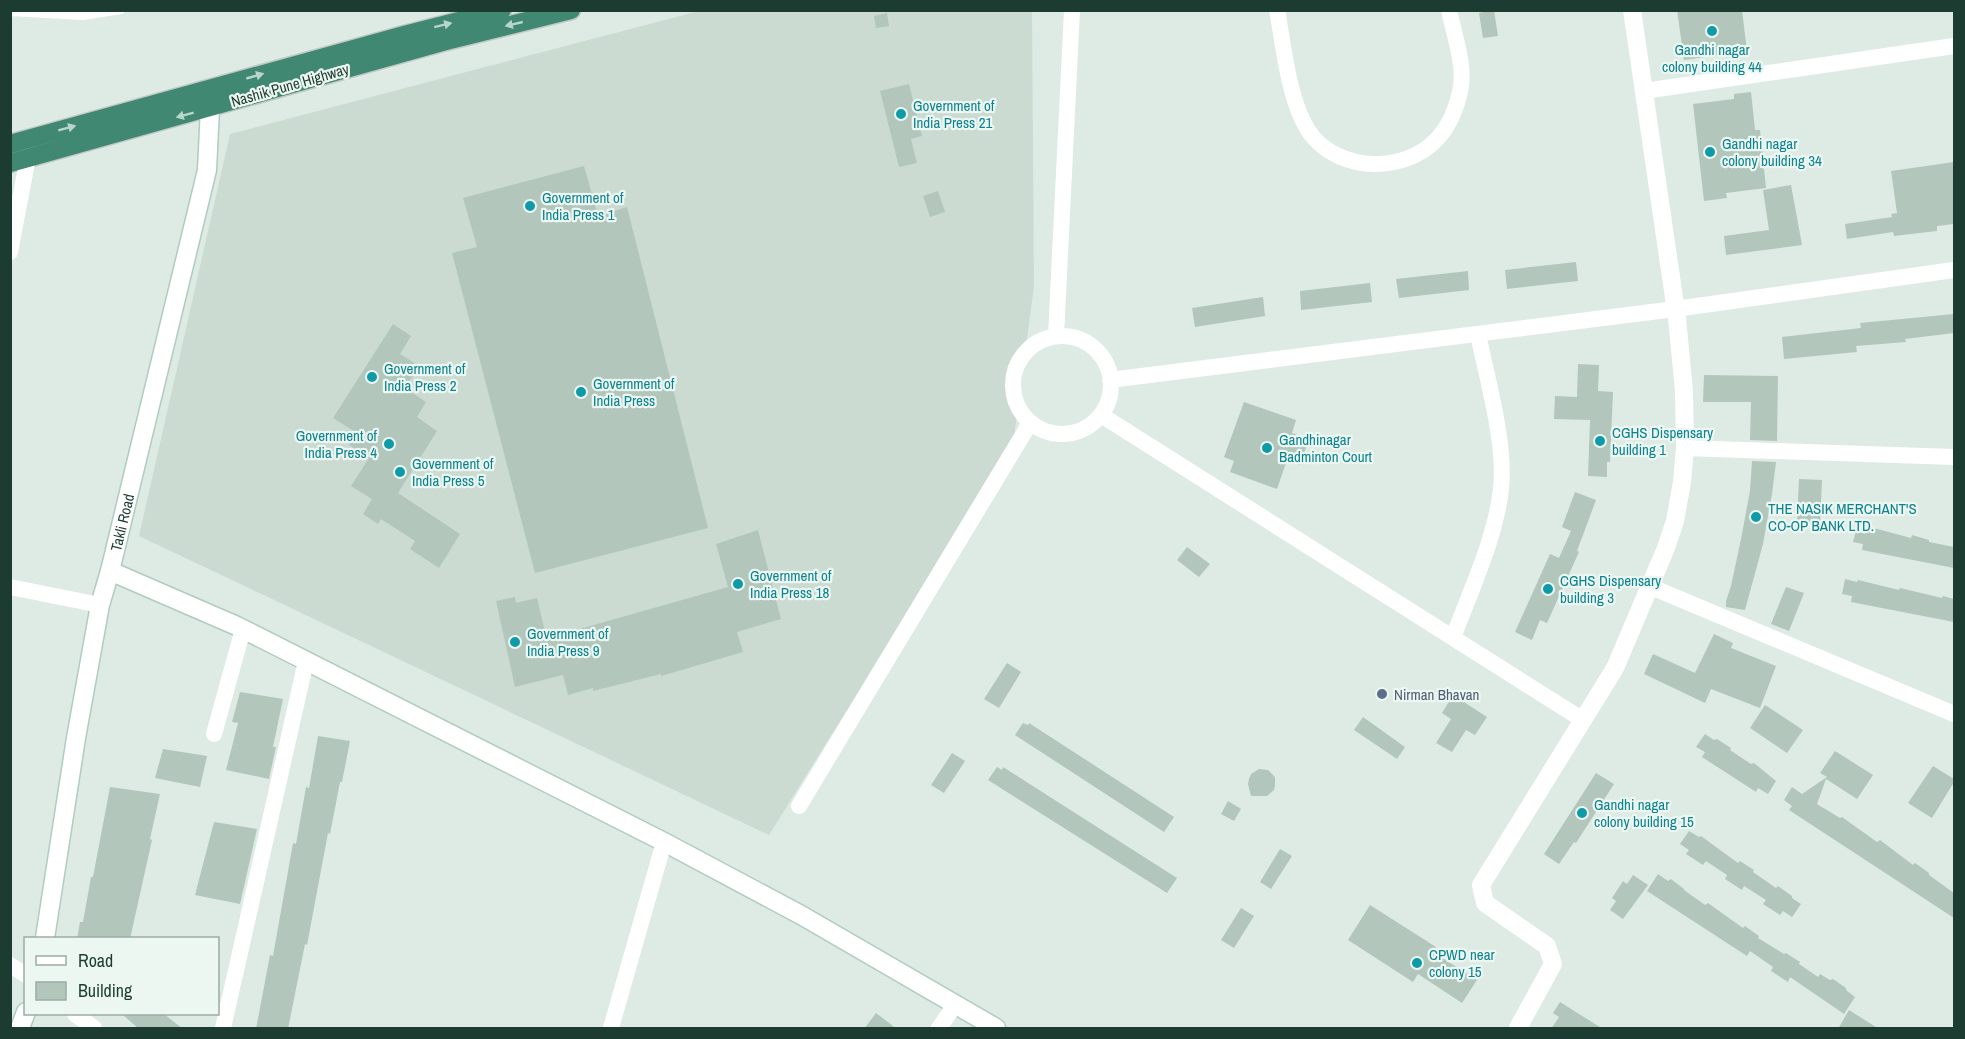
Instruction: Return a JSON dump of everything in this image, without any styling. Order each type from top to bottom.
[{"type":"highway","name":"Nashik Pune Highway","points":[[10,144],[502,10]]},
{"type":"highway","name":"Nashik Pune Highway","points":[[10,163],[446,40],[571,10]]},
{"type":"main road","points":[[1518,1029],[1553,964],[1547,946],[1485,903],[1482,885],[1615,668],[1666,548],[1675,521],[1682,482],[1684,391],[1676,309],[1632,10]]},
{"type":"main road","name":"Takli Road","points":[[45,937],[76,738],[100,605],[207,170],[210,108]]},
{"type":"main road","points":[[110,571],[243,629],[664,842],[801,915],[996,1029]]},
{"type":"street","points":[[1056,336],[1072,10]]},
{"type":"street","points":[[1277,10],[1297,112],[1313,136],[1328,150],[1343,158],[1363,164],[1379,165],[1404,160],[1423,150],[1436,140],[1452,118],[1461,89],[1461,64],[1449,10]]},
{"type":"street","points":[[1644,91],[1954,46]]},
{"type":"street","points":[[10,252],[31,138]]},
{"type":"street","points":[[1110,380],[1676,309],[1954,270]]},
{"type":"street","points":[[1453,638],[1492,533],[1501,488],[1500,443],[1478,334]]},
{"type":"street","points":[[1056,336],[1074,337],[1089,344],[1099,353],[1109,372],[1111,391],[1101,415],[1088,427],[1073,433],[1052,434],[1034,427],[1020,413],[1014,399],[1013,374],[1025,352],[1037,342],[1056,336]]},
{"type":"street","points":[[1101,415],[1583,720]]},
{"type":"street","points":[[799,806],[1030,423]]},
{"type":"street","points":[[1684,448],[1954,457]]},
{"type":"street","points":[[1649,586],[1954,714]]},
{"type":"street","points":[[10,587],[100,605]]},
{"type":"street","points":[[214,734],[243,629]]},
{"type":"street","points":[[223,1029],[306,661]]},
{"type":"street","points":[[610,1029],[664,842]]},
{"type":"street","points":[[10,965],[24,974]]},
{"type":"street","points":[[939,1029],[955,1005]]},
{"type":"street","points":[[76,1015],[94,1029]]},
{"type":"lane","points":[[10,12],[83,16],[121,10]]},
{"type":"shaded area","name":"Government of India Press","points":[[699,11],[1032,11],[1034,286],[1013,444],[769,835],[139,536],[230,134]]},
{"type":"building","points":[[1494,10],[1498,36],[1483,38],[1479,13]]},
{"type":"building","name":"Gandhi nagar colony building 44","points":[[1677,10],[1742,10],[1747,51],[1684,60]]},
{"type":"building","points":[[887,13],[889,26],[876,28],[874,16]]},
{"type":"building","name":"Government of India Press 21","points":[[909,84],[922,136],[911,139],[917,163],[899,167],[880,91]]},
{"type":"building","points":[[1751,92],[1755,130],[1760,130],[1766,188],[1726,193],[1727,198],[1704,201],[1693,104],[1734,99],[1734,94]]},
{"type":"building","points":[[1954,162],[1954,224],[1937,226],[1937,231],[1894,236],[1893,232],[1847,239],[1845,224],[1892,217],[1891,214],[1897,213],[1891,171]]},
{"type":"building","name":"Government of India Press","points":[[584,166],[598,216],[627,207],[708,528],[535,573],[452,253],[477,247],[463,198]]},
{"type":"building","points":[[1791,185],[1802,245],[1726,255],[1724,236],[1769,230],[1763,190]]},
{"type":"building","points":[[938,191],[945,212],[930,217],[923,196]]},
{"type":"building","points":[[1576,262],[1578,281],[1507,289],[1505,270]]},
{"type":"building","points":[[1468,271],[1469,290],[1399,298],[1396,279]]},
{"type":"building","points":[[1370,283],[1372,302],[1301,310],[1300,291]]},
{"type":"building","points":[[1263,297],[1265,316],[1195,327],[1192,308]]},
{"type":"building","points":[[1954,314],[1954,333],[1905,339],[1906,342],[1856,346],[1857,352],[1784,359],[1782,337],[1861,328],[1860,323]]},
{"type":"building","points":[[393,324],[411,336],[400,354],[419,366],[405,388],[426,402],[417,417],[437,431],[398,493],[460,534],[439,568],[410,549],[415,541],[381,519],[378,524],[363,514],[372,499],[351,486],[369,458],[349,445],[357,433],[333,418]]},
{"type":"building","name":"CGHS Dispensary building 1","points":[[1578,364],[1599,365],[1598,391],[1613,392],[1610,462],[1607,462],[1607,477],[1588,476],[1590,420],[1554,419],[1555,396],[1577,397]]},
{"type":"building","points":[[1704,375],[1778,376],[1777,441],[1750,440],[1751,402],[1703,402]]},
{"type":"building","name":"Gandhinagar Badminton Court","points":[[1244,402],[1296,420],[1292,433],[1309,439],[1300,465],[1287,460],[1277,489],[1230,472],[1234,461],[1224,457]]},
{"type":"building","name":"THE NASIK MERCHANT'S CO-OP BANK LTD.","points":[[1752,461],[1776,462],[1763,544],[1745,610],[1726,607],[1726,601],[1750,491]]},
{"type":"building","points":[[1799,479],[1822,480],[1820,524],[1797,522]]},
{"type":"building","name":"CGHS Dispensary building 3","points":[[1575,492],[1596,500],[1577,551],[1579,552],[1547,623],[1540,620],[1532,640],[1515,632],[1550,554],[1559,558],[1571,531],[1562,527]]},
{"type":"building","points":[[1857,527],[1868,530],[1870,527],[1911,538],[1912,535],[1929,540],[1929,542],[1954,547],[1954,568],[1862,550],[1863,544],[1853,542]]},
{"type":"building","points":[[758,530],[781,619],[737,632],[743,652],[661,676],[661,674],[568,695],[563,675],[515,687],[496,601],[515,597],[516,603],[537,598],[546,636],[568,630],[569,632],[728,587],[716,544]]},
{"type":"building","points":[[1187,547],[1210,564],[1199,577],[1177,560]]},
{"type":"building","points":[[1845,579],[1954,599],[1954,622],[1851,602],[1852,596],[1842,594]]},
{"type":"building","points":[[1786,587],[1804,593],[1789,631],[1771,624]]},
{"type":"building","points":[[1714,634],[1733,643],[1731,648],[1776,666],[1760,708],[1711,689],[1705,703],[1644,674],[1653,654],[1695,673]]},
{"type":"building","points":[[1007,663],[1021,672],[999,708],[984,699]]},
{"type":"building","points":[[240,692],[283,699],[269,779],[226,770],[238,723],[232,722]]},
{"type":"building","points":[[1453,695],[1487,717],[1475,735],[1466,730],[1452,752],[1436,743],[1451,719],[1442,713]]},
{"type":"building","points":[[1765,705],[1803,730],[1787,753],[1750,728]]},
{"type":"building","points":[[1363,717],[1405,747],[1397,759],[1354,730]]},
{"type":"building","points":[[1023,723],[1028,725],[1029,723],[1174,817],[1164,832],[1015,735]]},
{"type":"building","points":[[1705,734],[1731,748],[1730,750],[1751,764],[1754,763],[1776,781],[1768,794],[1758,788],[1756,792],[1702,757],[1705,752],[1696,747]]},
{"type":"building","points":[[318,736],[350,741],[342,782],[340,782],[330,834],[328,833],[307,945],[305,944],[288,1029],[256,1029],[270,955],[273,956],[293,843],[296,844]]},
{"type":"building","points":[[163,749],[207,756],[200,787],[155,778]]},
{"type":"building","points":[[1835,751],[1873,775],[1857,799],[1826,779],[1817,804],[1840,818],[1842,817],[1877,842],[1880,840],[1954,893],[1954,918],[1789,810],[1792,806],[1784,800],[1792,787],[1802,794],[1827,777],[1820,773]]},
{"type":"building","points":[[952,753],[965,761],[944,793],[931,785]]},
{"type":"building","points":[[1933,766],[1954,779],[1954,782],[1932,818],[1908,803]]},
{"type":"building","points":[[997,767],[1002,770],[1003,767],[1177,878],[1167,893],[988,780]]},
{"type":"building","points":[[1259,769],[1268,770],[1275,777],[1274,790],[1267,796],[1251,796],[1249,779],[1251,774]]},
{"type":"building","name":"Gandhi nagar colony building 15","points":[[1596,773],[1614,784],[1576,843],[1574,842],[1559,864],[1544,854]]},
{"type":"building","points":[[110,787],[160,794],[130,937],[77,937],[80,922],[83,922],[91,877],[93,877]]},
{"type":"building","points":[[1228,801],[1241,809],[1234,821],[1221,814]]},
{"type":"building","points":[[214,822],[257,829],[240,904],[195,895]]},
{"type":"building","points":[[1689,831],[1701,836],[1738,863],[1740,861],[1776,888],[1778,886],[1792,896],[1801,904],[1792,917],[1783,911],[1780,915],[1763,904],[1766,900],[1744,886],[1742,890],[1725,879],[1727,875],[1706,861],[1703,865],[1686,854],[1689,850],[1680,844]]},
{"type":"building","points":[[1280,849],[1292,856],[1271,889],[1260,882]]},
{"type":"building","points":[[1658,874],[1668,881],[1671,879],[1705,905],[1708,903],[1743,928],[1745,926],[1759,936],[1758,938],[1800,962],[1799,964],[1818,977],[1820,974],[1830,980],[1833,979],[1846,988],[1855,997],[1844,1014],[1790,977],[1788,982],[1771,971],[1773,967],[1750,951],[1747,956],[1647,891]]},
{"type":"building","points":[[1633,875],[1648,885],[1623,919],[1610,910],[1616,901],[1612,898],[1623,881],[1627,884]]},
{"type":"building","name":"CPWD near colony 15","points":[[1370,905],[1436,947],[1433,952],[1477,980],[1462,1003],[1418,974],[1413,982],[1348,940]]},
{"type":"building","points":[[1241,908],[1254,916],[1234,948],[1221,940]]},
{"type":"building","points":[[1560,1002],[1603,1029],[1551,1029],[1559,1017],[1553,1013]]},
{"type":"building","points":[[1849,1010],[1879,1029],[1838,1029]]},
{"type":"building","points":[[876,1013],[897,1029],[864,1029]]},
{"type":"building","points":[[123,1015],[165,1015],[183,1029],[139,1029]]},
{"type":"place","name":"Gandhi nagar colony building 44","points":[[1712,31]]},
{"type":"place","name":"Government of India Press 21","points":[[901,114]]},
{"type":"place","name":"Gandhi nagar colony building 34","points":[[1710,152]]},
{"type":"place","name":"Government of India Press 1","points":[[530,206]]},
{"type":"place","name":"Government of India Press 2","points":[[372,377]]},
{"type":"place","name":"Government of India Press","points":[[581,392]]},
{"type":"place","name":"CGHS Dispensary building 1","points":[[1600,441]]},
{"type":"place","name":"Government of India Press 4","points":[[389,444]]},
{"type":"place","name":"Gandhinagar Badminton Court","points":[[1267,448]]},
{"type":"place","name":"Government of India Press 5","points":[[400,472]]},
{"type":"place","name":"THE NASIK MERCHANT'S CO-OP BANK LTD.","points":[[1756,517]]},
{"type":"place","name":"Government of India Press 18","points":[[738,584]]},
{"type":"place","name":"CGHS Dispensary building 3","points":[[1548,589]]},
{"type":"place","name":"Government of India Press 9","points":[[515,642]]},
{"type":"place","name":"Nirman Bhavan","points":[[1382,694]]},
{"type":"place","name":"Gandhi nagar colony building 15","points":[[1582,813]]},
{"type":"place","name":"CPWD near colony 15","points":[[1417,963]]}]
